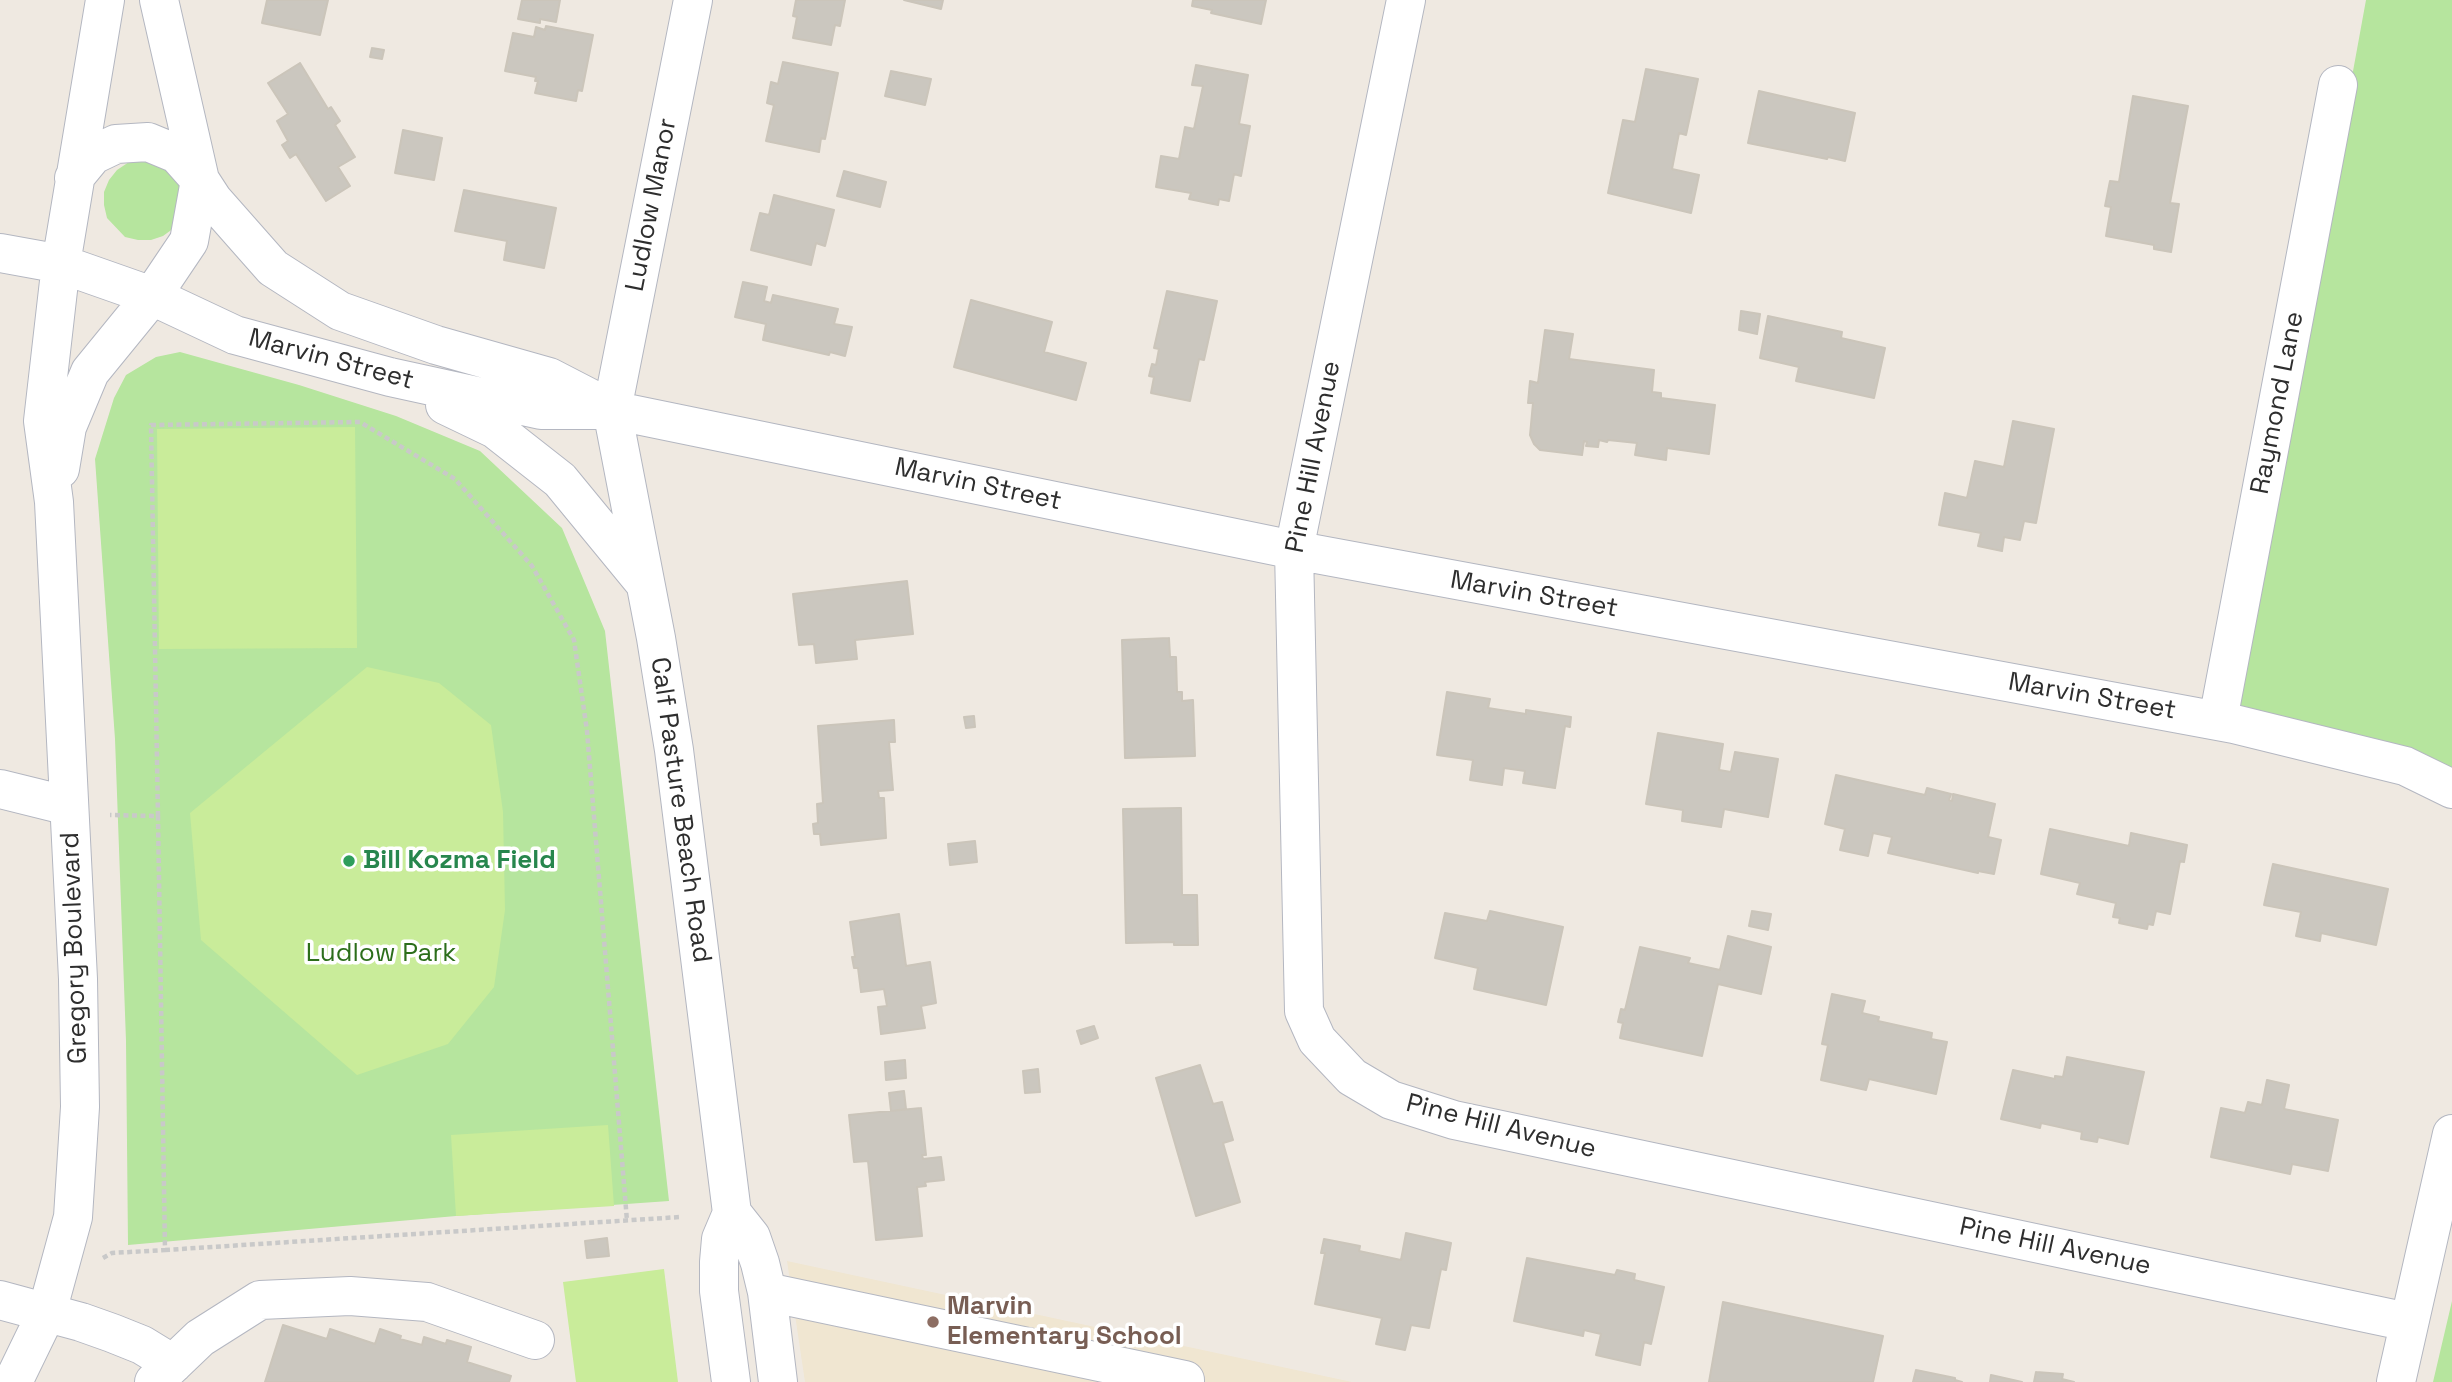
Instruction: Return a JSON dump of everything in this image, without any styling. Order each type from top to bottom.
[{"type":"street","name":"Gregory Boulevard","points":[[13,1382],[47,1312],[73,1217],[80,1107],[78,979],[54,502],[43,421],[61,264],[105,0]]},
{"type":"street","name":"Gregory Boulevard","points":[[54,502],[67,427],[90,372],[152,296],[189,241],[200,180],[159,0]]},
{"type":"street","name":"Ludlow Manor","points":[[612,410],[693,0]]},
{"type":"street","name":"Pine Hill Avenue","points":[[1406,0],[1294,550],[1304,1011],[1317,1040],[1352,1077],[1391,1100],[1454,1120],[2408,1322]]},
{"type":"street","name":"Raymond Lane","points":[[2218,720],[2338,85]]},
{"type":"street","points":[[74,178],[93,155],[116,144],[148,142],[177,154],[200,180]]},
{"type":"street","name":"Marvin Street","points":[[200,180],[212,200],[273,268],[340,311],[436,345],[549,377],[612,410]]},
{"type":"street","name":"Marvin Street","points":[[0,253],[61,264],[152,296],[235,335],[390,377],[541,410],[612,410],[1294,550],[2218,720],[2405,766],[2452,789]]},
{"type":"street","points":[[390,377],[495,429],[560,480],[646,585]]},
{"type":"street","name":"Calf Pasture Beach Road","points":[[612,410],[674,750],[732,1213],[721,1239],[719,1262],[719,1291],[731,1382]]},
{"type":"street","points":[[0,789],[69,806]]},
{"type":"street","points":[[2396,1382],[2452,1134]]},
{"type":"street","name":"Calf Pasture Beach Road","points":[[732,1213],[751,1237],[760,1263],[778,1382]]},
{"type":"street","points":[[766,1292],[1185,1382]]},
{"type":"street","points":[[0,1300],[81,1322],[142,1345],[164,1373],[200,1338],[260,1300],[350,1296],[427,1302],[535,1340]]},
{"type":"path","points":[[164,1250],[151,425],[360,422],[455,479],[532,566],[574,640],[587,731],[627,1221]]},
{"type":"path","points":[[69,806],[103,815],[158,816]]},
{"type":"path","points":[[58,1269],[83,1268],[112,1253],[680,1217]]},
{"type":"shaded area","name":"Marvin Elementary School","points":[[787,1261],[1352,1382],[805,1382]]},
{"type":"green space","points":[[2366,0],[2452,0],[2452,773],[2234,723]]},
{"type":"green space","points":[[142,160],[168,168],[183,190],[174,228],[151,240],[125,237],[107,218],[104,205],[104,192],[117,170],[129,162]]},
{"type":"green space","name":"Ludlow Park","points":[[180,352],[299,385],[396,416],[480,451],[562,528],[605,631],[669,1201],[456,1216],[128,1245],[126,1041],[115,739],[95,459],[114,398],[126,375],[156,357]]},
{"type":"green space","points":[[355,427],[357,648],[159,649],[157,429]]},
{"type":"green space","name":"Bill Kozma Field","points":[[367,667],[439,683],[491,725],[503,812],[505,910],[494,987],[448,1044],[357,1075],[201,940],[190,813]]},
{"type":"green space","points":[[608,1125],[614,1206],[456,1216],[451,1135]]},
{"type":"green space","points":[[664,1269],[678,1382],[576,1382],[563,1282]]},
{"type":"green space","points":[[2452,1301],[2452,1382],[2433,1382]]},
{"type":"building","points":[[267,0],[328,0],[320,35],[262,23]]},
{"type":"building","points":[[522,0],[560,0],[556,22],[540,19],[540,23],[518,19]]},
{"type":"building","points":[[796,0],[845,0],[840,26],[835,25],[831,45],[793,38],[797,17],[793,16]]},
{"type":"building","points":[[904,0],[943,0],[941,9]]},
{"type":"building","points":[[1193,0],[1266,0],[1261,24],[1211,13],[1212,10],[1192,6]]},
{"type":"building","points":[[546,26],[593,35],[582,91],[578,90],[576,101],[535,93],[538,81],[535,81],[536,77],[505,71],[513,33],[534,37],[536,27],[545,30]]},
{"type":"building","points":[[372,48],[384,50],[382,59],[370,57]]},
{"type":"building","points":[[783,62],[838,73],[825,139],[821,138],[819,152],[766,141],[774,105],[767,103],[771,82],[778,84]]},
{"type":"building","points":[[300,63],[328,109],[331,107],[340,121],[335,125],[355,157],[338,167],[350,186],[326,201],[296,154],[290,158],[282,145],[288,141],[277,121],[288,114],[268,83]]},
{"type":"building","points":[[1196,65],[1248,75],[1239,124],[1250,126],[1241,176],[1234,174],[1229,201],[1219,199],[1218,205],[1189,199],[1191,193],[1156,187],[1161,156],[1179,159],[1185,127],[1194,129],[1203,86],[1192,85]]},
{"type":"building","points":[[1646,69],[1698,79],[1686,135],[1679,133],[1672,169],[1699,175],[1691,213],[1608,193],[1623,120],[1635,122]]},
{"type":"building","points":[[891,71],[931,79],[925,105],[885,96]]},
{"type":"building","points":[[1759,91],[1855,113],[1845,161],[1748,143]]},
{"type":"building","points":[[2133,96],[2188,106],[2170,203],[2179,204],[2171,252],[2154,249],[2154,245],[2106,236],[2111,207],[2105,206],[2110,181],[2119,182]]},
{"type":"building","points":[[403,130],[442,138],[434,180],[395,173]]},
{"type":"building","points":[[844,171],[886,182],[880,207],[837,196]]},
{"type":"building","points":[[464,190],[556,208],[544,268],[504,260],[507,241],[455,231]]},
{"type":"building","points":[[774,195],[834,210],[825,246],[816,243],[811,265],[751,250],[760,213],[769,215]]},
{"type":"building","points":[[743,282],[767,287],[764,301],[771,303],[773,295],[838,309],[834,324],[852,327],[845,356],[763,340],[766,324],[735,317]]},
{"type":"building","points":[[1167,291],[1217,301],[1204,360],[1199,359],[1190,401],[1151,393],[1154,377],[1149,376],[1152,364],[1156,365],[1159,349],[1154,348]]},
{"type":"building","points":[[971,300],[1052,322],[1044,352],[1086,363],[1076,400],[954,367]]},
{"type":"building","points":[[1741,311],[1760,314],[1757,334],[1739,330]]},
{"type":"building","points":[[1768,316],[1842,332],[1841,338],[1885,348],[1874,398],[1796,381],[1799,367],[1760,358]]},
{"type":"building","points":[[1545,330],[1573,334],[1569,359],[1654,370],[1652,392],[1661,393],[1661,398],[1715,405],[1709,454],[1667,448],[1666,460],[1635,455],[1637,443],[1608,440],[1599,440],[1598,447],[1586,446],[1587,442],[1584,441],[1582,455],[1540,450],[1530,435],[1533,403],[1528,403],[1530,381],[1538,383]]},
{"type":"building","points":[[2013,421],[2054,429],[2036,523],[2024,521],[2020,540],[2004,537],[2002,551],[1978,546],[1981,533],[1939,525],[1945,493],[1967,498],[1975,461],[2004,467]]},
{"type":"building","points":[[907,581],[913,634],[855,640],[857,659],[816,663],[814,644],[799,645],[793,594]]},
{"type":"building","points":[[1169,638],[1170,657],[1176,657],[1177,692],[1182,692],[1182,701],[1193,700],[1195,756],[1125,758],[1122,640]]},
{"type":"building","points":[[1447,692],[1490,699],[1488,708],[1526,714],[1526,710],[1571,717],[1570,727],[1565,726],[1555,788],[1523,783],[1525,771],[1504,768],[1502,785],[1470,780],[1473,760],[1437,755]]},
{"type":"building","points":[[974,716],[975,727],[966,728],[964,717]]},
{"type":"building","points":[[894,720],[895,742],[889,742],[893,790],[878,791],[879,798],[884,798],[886,838],[821,845],[820,834],[814,834],[813,824],[818,823],[817,804],[823,803],[818,726]]},
{"type":"building","points":[[1658,733],[1723,744],[1719,770],[1731,772],[1735,752],[1778,759],[1768,817],[1724,809],[1721,827],[1682,821],[1683,810],[1646,804]]},
{"type":"building","points":[[1836,775],[1925,795],[1927,788],[1951,794],[1949,800],[1952,801],[1953,794],[1995,804],[1988,837],[2001,840],[1994,874],[1978,873],[1888,853],[1892,837],[1873,833],[1868,856],[1840,850],[1845,829],[1825,824]]},
{"type":"building","points":[[1181,808],[1182,895],[1197,895],[1198,945],[1174,945],[1174,942],[1126,943],[1123,809]]},
{"type":"building","points":[[2050,829],[2129,846],[2131,833],[2187,845],[2184,862],[2180,861],[2170,914],[2156,911],[2153,925],[2148,924],[2147,929],[2119,923],[2120,918],[2113,917],[2116,903],[2077,894],[2080,883],[2041,874]]},
{"type":"building","points":[[975,841],[977,862],[950,865],[948,844]]},
{"type":"building","points":[[2273,864],[2388,889],[2376,945],[2321,933],[2320,941],[2296,936],[2301,912],[2264,905]]},
{"type":"building","points":[[1490,911],[1563,927],[1546,1005],[1474,989],[1478,968],[1435,958],[1445,913],[1487,921]]},
{"type":"building","points":[[1752,911],[1771,914],[1768,930],[1749,926]]},
{"type":"building","points":[[899,914],[906,966],[930,962],[936,1003],[921,1006],[925,1028],[881,1034],[878,1007],[887,1006],[884,989],[861,992],[858,968],[854,968],[852,957],[855,957],[850,922]]},
{"type":"building","points":[[1728,936],[1771,947],[1761,994],[1718,984],[1702,1056],[1620,1038],[1623,1023],[1618,1022],[1621,1009],[1625,1010],[1640,947],[1690,958],[1688,963],[1720,970]]},
{"type":"building","points":[[1832,994],[1865,1001],[1862,1013],[1879,1017],[1878,1021],[1932,1033],[1931,1039],[1947,1042],[1936,1094],[1869,1079],[1866,1090],[1821,1080],[1828,1045],[1822,1044]]},
{"type":"building","points":[[1094,1026],[1098,1038],[1081,1044],[1077,1031]]},
{"type":"building","points":[[2067,1057],[2144,1072],[2128,1144],[2098,1137],[2097,1142],[2081,1139],[2082,1132],[2041,1123],[2040,1128],[2001,1119],[2013,1070],[2055,1079],[2055,1076],[2063,1077]]},
{"type":"building","points":[[905,1060],[906,1078],[886,1080],[885,1062]]},
{"type":"building","points":[[1200,1065],[1213,1104],[1222,1102],[1233,1140],[1223,1143],[1240,1202],[1196,1216],[1156,1078]]},
{"type":"building","points":[[1038,1069],[1040,1092],[1025,1093],[1023,1071]]},
{"type":"building","points":[[2267,1080],[2289,1085],[2284,1109],[2338,1120],[2328,1171],[2292,1164],[2290,1174],[2211,1157],[2221,1108],[2245,1113],[2248,1102],[2262,1105]]},
{"type":"building","points":[[904,1091],[906,1109],[891,1111],[889,1093]]},
{"type":"building","points":[[921,1108],[926,1155],[922,1155],[923,1159],[941,1157],[944,1180],[925,1182],[926,1186],[917,1187],[922,1236],[876,1240],[868,1161],[854,1162],[849,1115]]},
{"type":"building","points":[[1406,1233],[1451,1243],[1446,1270],[1441,1269],[1429,1328],[1411,1325],[1405,1350],[1376,1344],[1382,1318],[1315,1304],[1325,1253],[1321,1253],[1324,1239],[1360,1246],[1359,1251],[1401,1260]]},
{"type":"building","points":[[607,1238],[609,1256],[587,1258],[585,1241]]},
{"type":"building","points":[[1527,1258],[1615,1275],[1617,1270],[1635,1274],[1634,1280],[1664,1287],[1651,1344],[1644,1342],[1640,1365],[1596,1355],[1601,1334],[1584,1330],[1583,1336],[1514,1321]]},
{"type":"building","points":[[1723,1302],[1883,1336],[1873,1382],[1709,1382]]},
{"type":"building","points":[[283,1325],[327,1339],[330,1329],[375,1344],[380,1329],[401,1336],[400,1339],[422,1345],[424,1337],[446,1344],[447,1340],[471,1347],[467,1362],[511,1376],[509,1382],[265,1382]]},
{"type":"building","points":[[1916,1370],[1955,1378],[1962,1382],[1913,1382]]},
{"type":"building","points":[[2036,1372],[2063,1374],[2062,1379],[2074,1382],[2034,1382]]},
{"type":"building","points":[[1991,1375],[2022,1382],[1990,1382]]},
{"type":"place","name":"Bill Kozma Field","points":[[349,861]]},
{"type":"place","name":"Marvin Elementary School","points":[[933,1322]]}]
